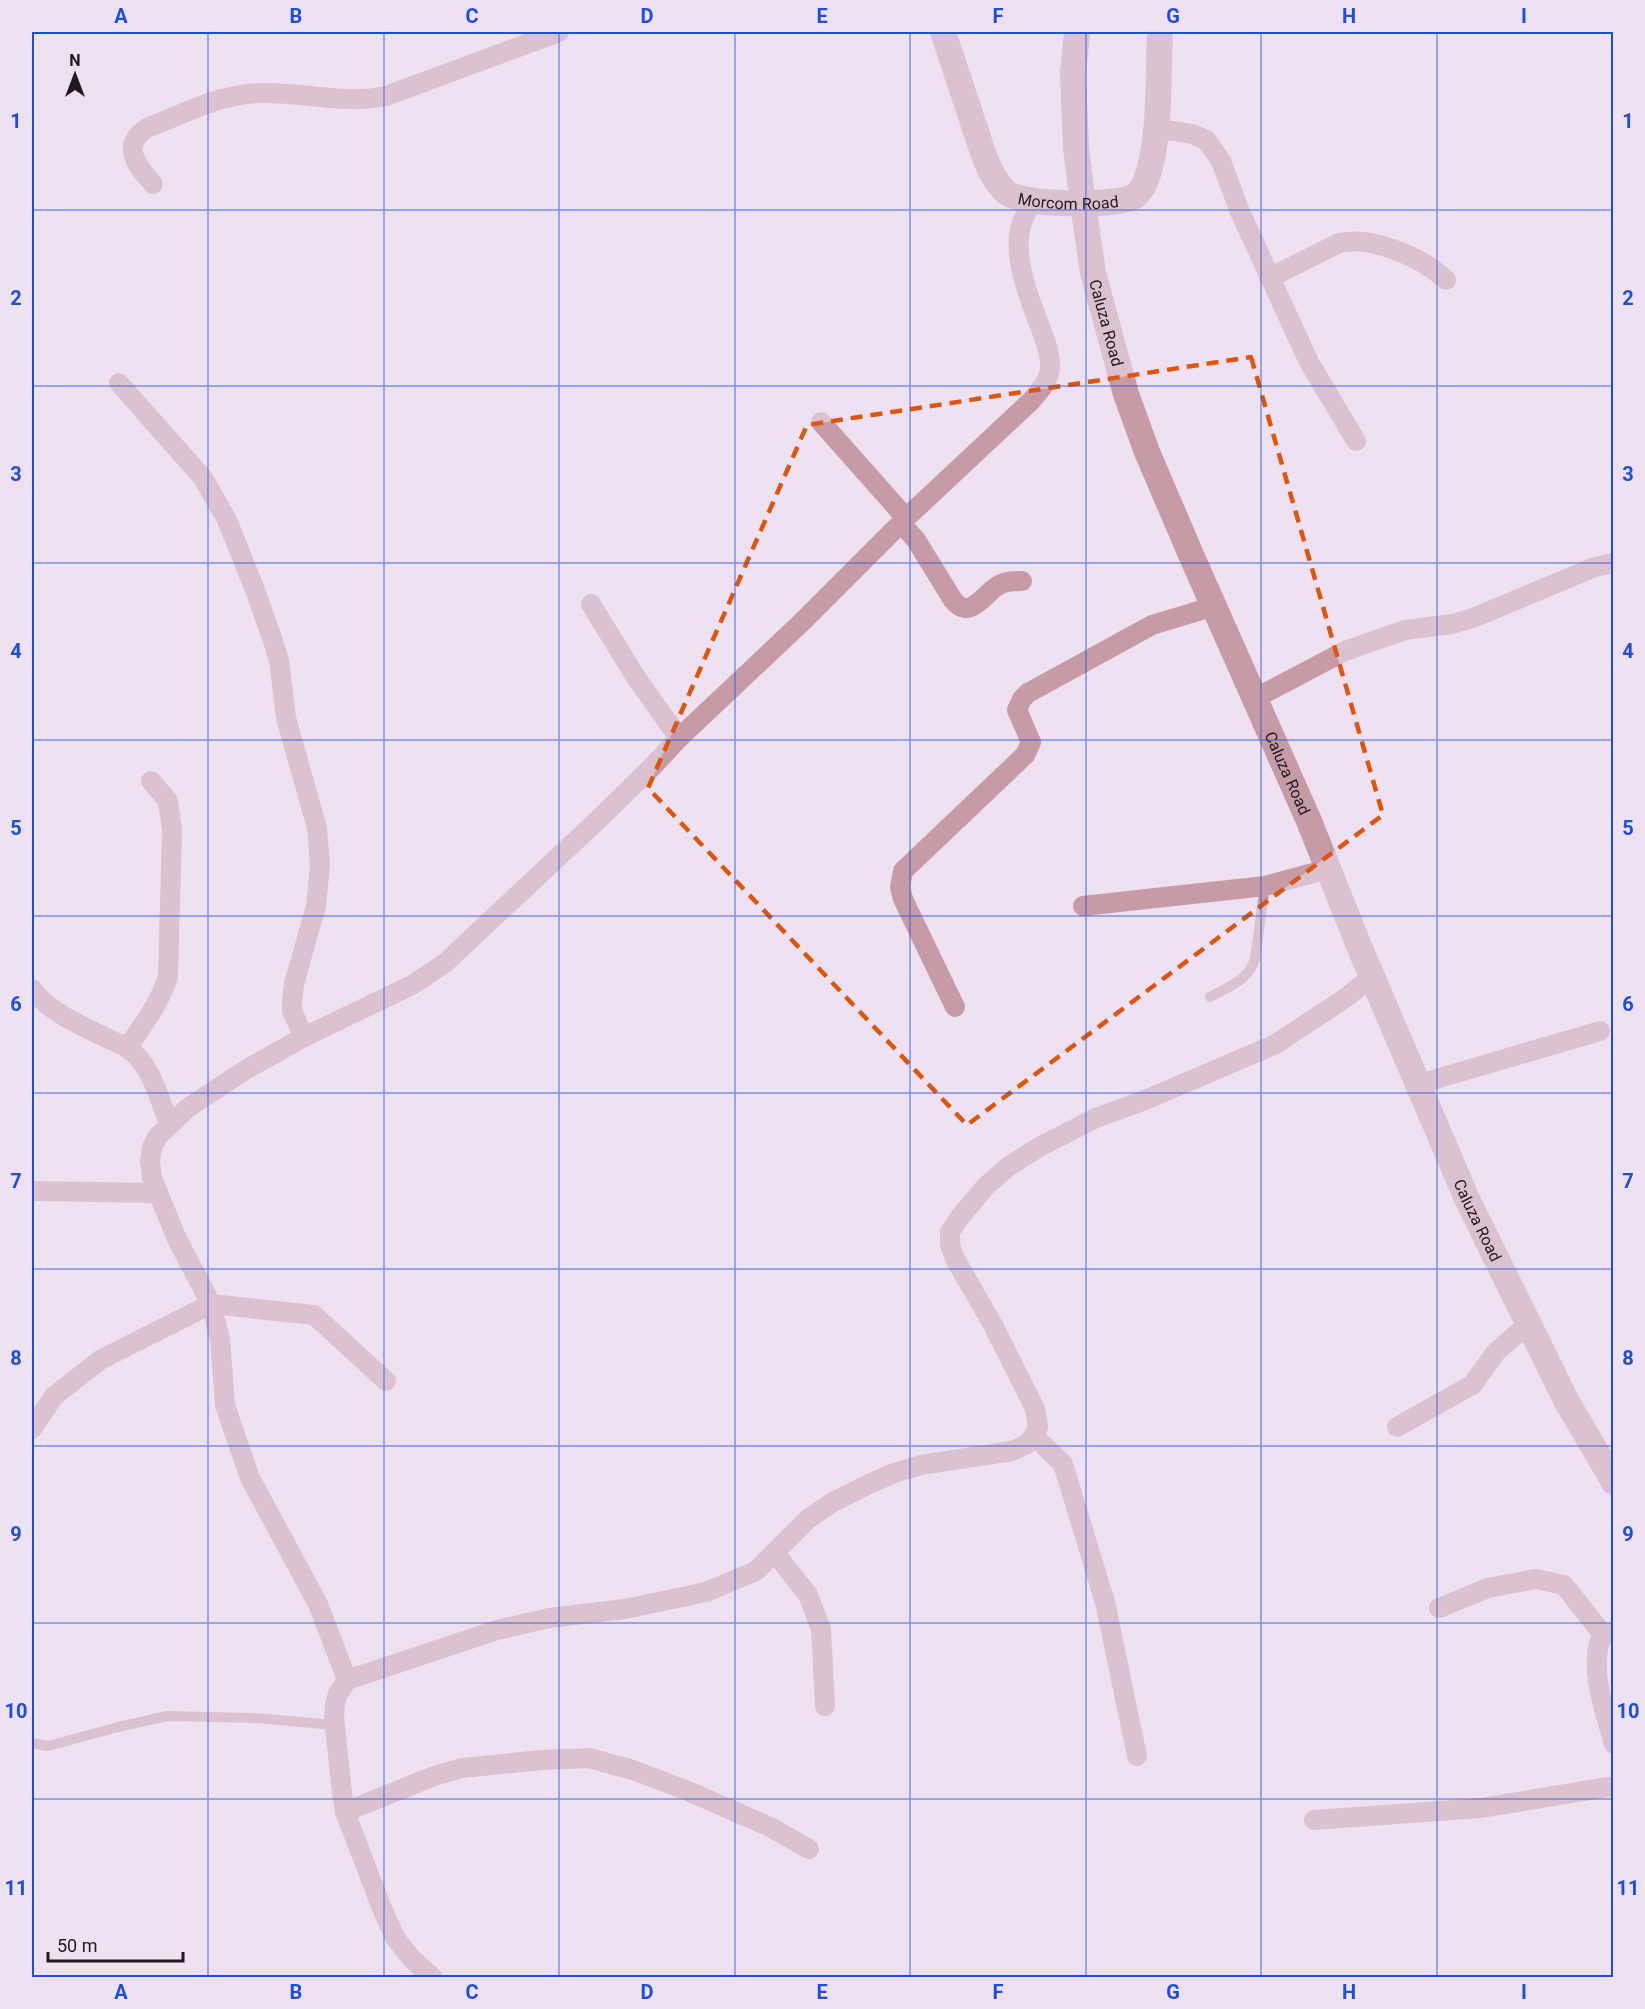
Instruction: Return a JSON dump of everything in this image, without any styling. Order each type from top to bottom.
[{"type":"street","points":[[153,184],[133,156],[135,140],[140,133],[224,98],[263,92],[372,99],[386,96],[559,32]]},
{"type":"street","name":"Morcom Road","points":[[943,32],[990,171],[1006,193],[1017,199],[1083,204],[1113,203],[1135,196],[1143,186],[1156,131],[1160,32]]},
{"type":"street","name":"Caluza Road","points":[[1077,32],[1073,73],[1076,148],[1083,204],[1093,273],[1126,394],[1187,547],[1309,821],[1359,946],[1374,976],[1467,1199],[1567,1402],[1614,1482]]},
{"type":"street","points":[[1156,131],[1192,134],[1206,140],[1221,161],[1240,212],[1309,362],[1356,441]]},
{"type":"street","points":[[347,1680],[318,1605],[250,1478],[225,1405],[220,1339],[211,1304],[177,1239],[152,1178],[150,1161],[152,1147],[169,1124],[189,1107],[247,1069],[304,1036],[412,985],[445,963],[616,802],[904,520],[1031,401],[1044,385],[1050,371],[1045,337],[1025,279],[1018,241],[1020,226],[1033,201]]},
{"type":"street","points":[[1269,278],[1339,243],[1351,240],[1398,250],[1439,273],[1446,280]]},
{"type":"street","points":[[119,383],[203,478],[227,520],[255,590],[279,660],[286,718],[317,828],[320,865],[316,906],[294,984],[292,1001],[292,1011],[304,1036]]},
{"type":"street","points":[[821,422],[904,520],[957,605],[964,609],[973,606],[997,586],[1009,581],[1022,580]]},
{"type":"street","points":[[1254,699],[1345,651],[1406,630],[1452,624],[1473,618],[1595,567],[1614,563]]},
{"type":"street","points":[[591,604],[635,676],[679,738]]},
{"type":"street","points":[[955,1007],[903,899],[900,887],[903,871],[1025,755],[1030,747],[1030,737],[1017,710],[1028,693],[1152,625],[1215,606]]},
{"type":"street","points":[[127,1048],[153,1011],[163,993],[168,977],[172,830],[168,801],[151,781]]},
{"type":"street","points":[[1083,906],[1265,886],[1328,869]]},
{"type":"street","points":[[433,1977],[412,1959],[396,1939],[345,1812],[334,1725],[335,1704],[347,1680],[497,1630],[549,1618],[625,1609],[706,1592],[756,1571],[808,1519],[833,1502],[867,1485],[894,1473],[921,1465],[1012,1451],[1027,1444],[1038,1427],[1035,1409],[993,1325],[955,1259],[950,1245],[950,1232],[960,1217],[972,1201],[994,1180],[1010,1166],[1041,1146],[1096,1119],[1274,1045],[1344,999],[1374,976]]},
{"type":"street","points":[[32,989],[60,1014],[127,1048],[138,1058],[153,1082],[169,1124]]},
{"type":"street","points":[[1419,1084],[1600,1031]]},
{"type":"street","points":[[32,1191],[158,1193]]},
{"type":"street","points":[[32,1429],[54,1396],[100,1360],[211,1304],[315,1315],[386,1381]]},
{"type":"street","points":[[1397,1427],[1472,1385],[1496,1352],[1528,1323]]},
{"type":"street","points":[[1034,1436],[1063,1464],[1105,1602],[1137,1756]]},
{"type":"street","points":[[775,1552],[808,1595],[821,1629],[825,1706]]},
{"type":"street","points":[[1438,1608],[1488,1588],[1536,1579],[1564,1585],[1609,1634],[1598,1646],[1597,1663],[1603,1705],[1614,1744]]},
{"type":"street","points":[[345,1812],[434,1776],[462,1768],[589,1758],[633,1770],[688,1791],[770,1827],[809,1849]]},
{"type":"street","points":[[1314,1820],[1481,1808],[1614,1786]]},
{"type":"lane","points":[[1210,997],[1245,978],[1252,969],[1265,886]]},
{"type":"lane","points":[[32,1743],[48,1746],[167,1716],[256,1718],[334,1725]]},
{"type":"highlighted area","points":[[1251,357],[1383,815],[967,1125],[648,788],[807,425]]}]
